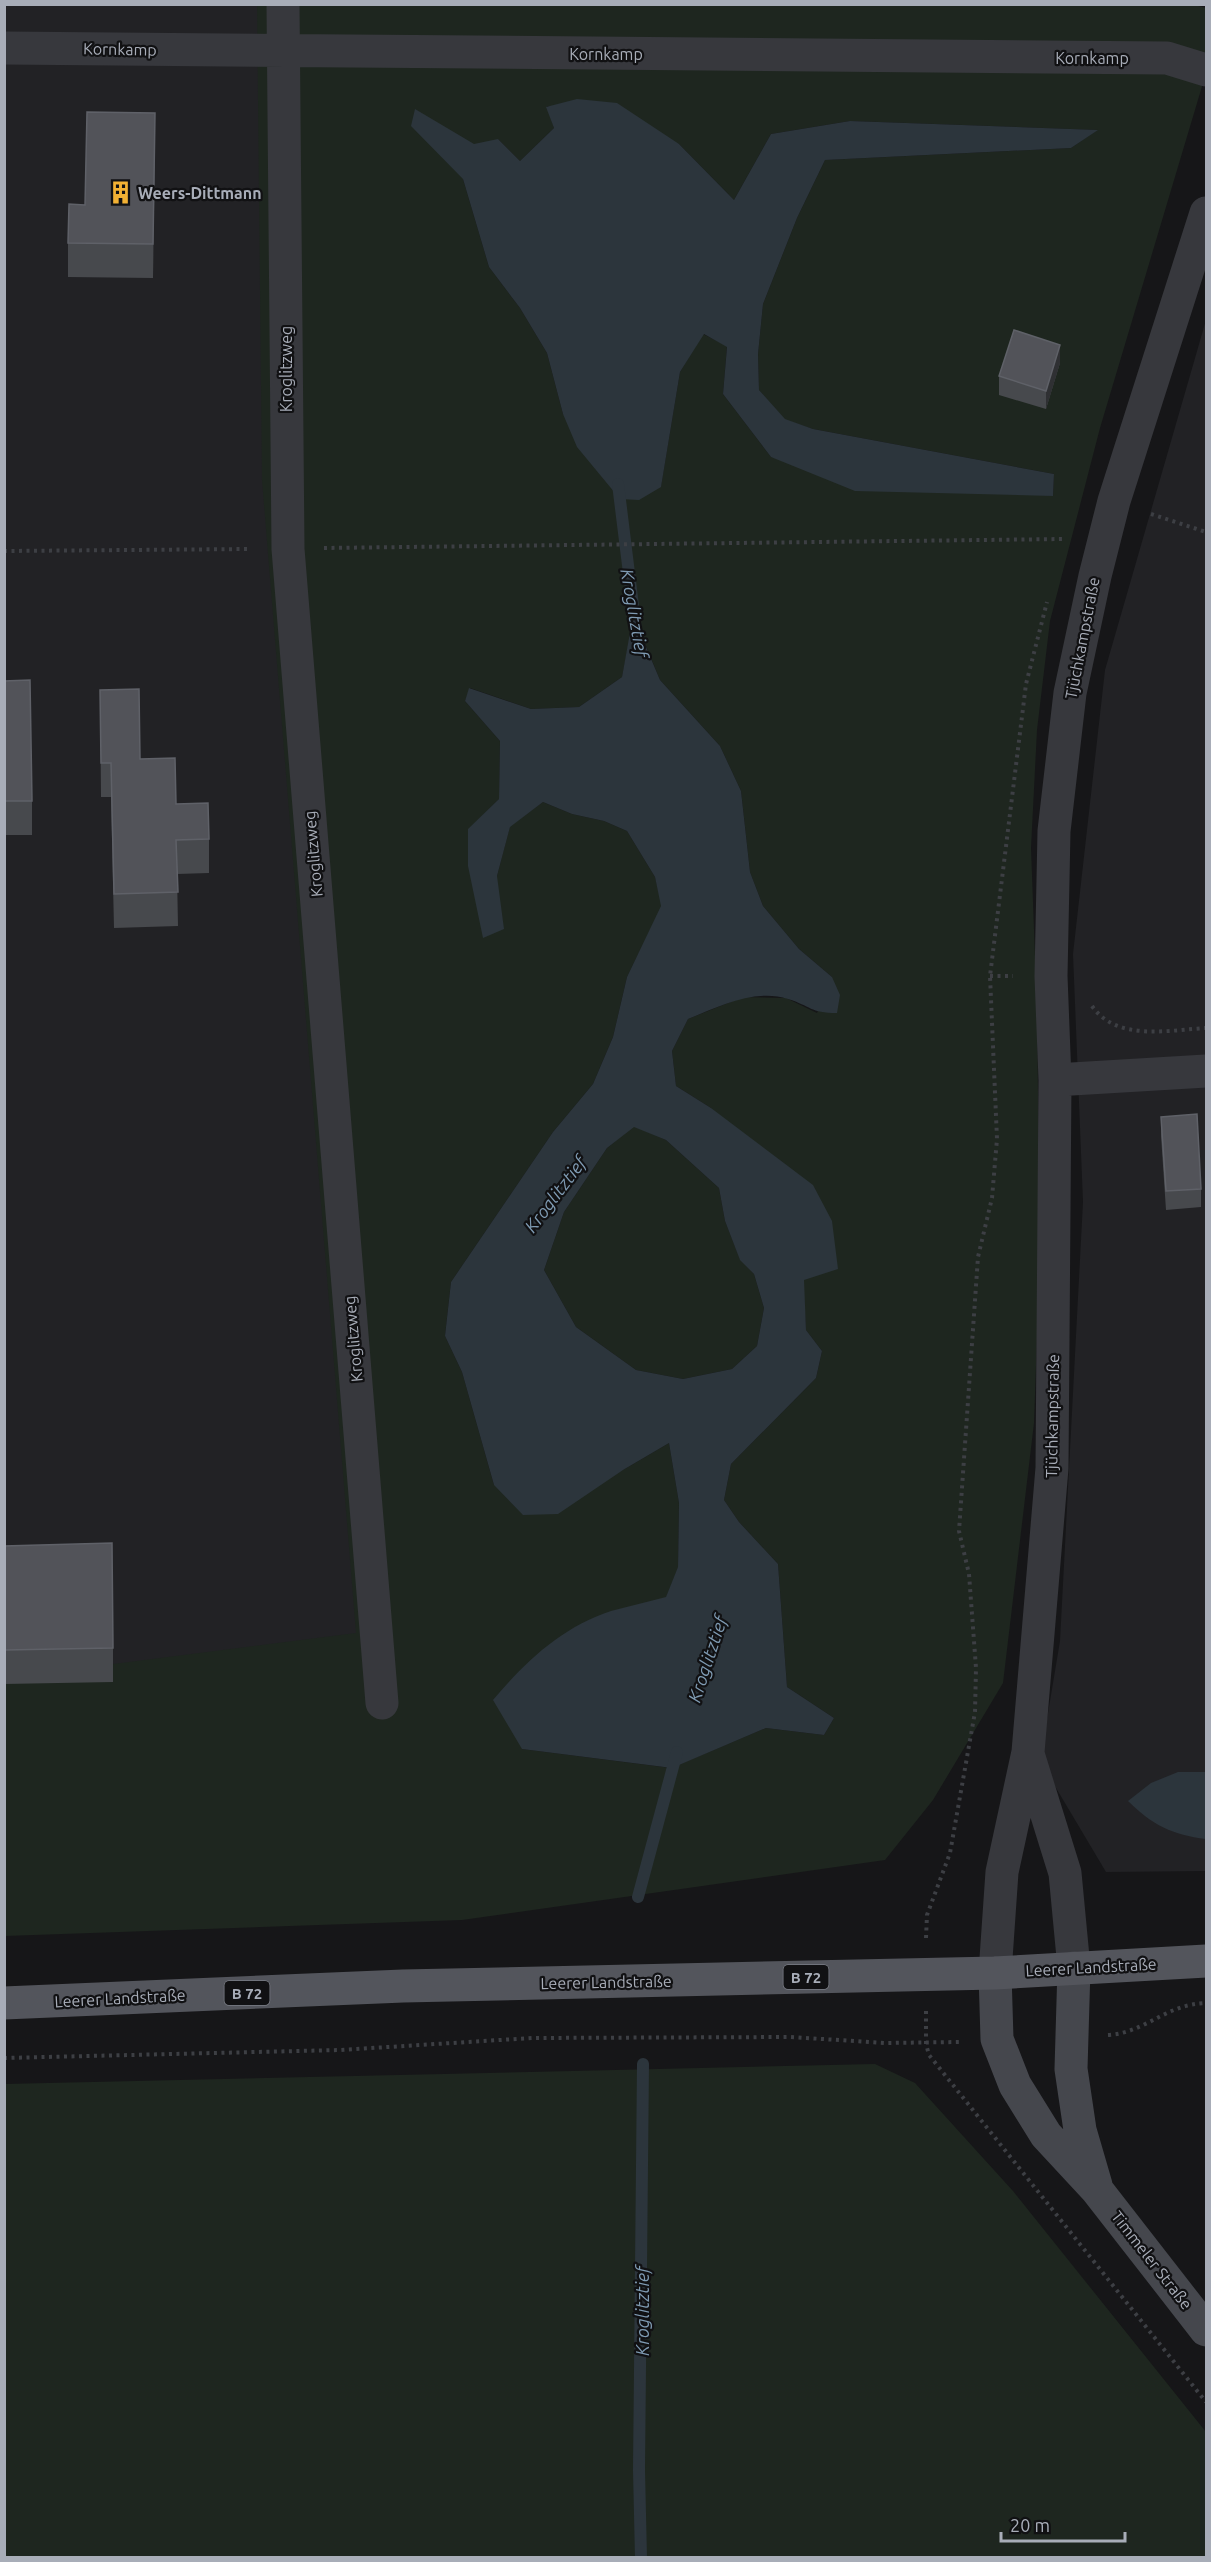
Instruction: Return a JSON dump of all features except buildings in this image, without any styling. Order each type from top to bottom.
[{"type":"main road","name":"Leerer Landstraße","points":[[4,2003],[404,1986],[995,1972],[1206,1961]]},
{"type":"main road","name":"Timmeler Straße","points":[[1074,1968],[1071,2069],[1080,2130],[1097,2190]]},
{"type":"main road","name":"Timmeler Straße","points":[[995,1972],[997,2039],[1015,2085],[1046,2135],[1097,2190],[1206,2330]]},
{"type":"street","name":"Kroglitzweg","points":[[283,4],[288,549],[382,1702]]},
{"type":"street","name":"Kornkamp","points":[[4,48],[1167,58],[1206,70]]},
{"type":"street","name":"Tjüchkampstraße","points":[[995,1972],[1002,1872],[1028,1752],[1052,1468],[1055,1080],[1051,976],[1054,831],[1070,693],[1114,501],[1206,213]]},
{"type":"street","points":[[1055,1080],[1206,1071]]},
{"type":"street","name":"Tjüchkampstraße","points":[[1028,1752],[1065,1873],[1074,1968]]},
{"type":"path","points":[[4,551],[1065,539],[1062,550]]},
{"type":"path","points":[[1050,594],[1026,684],[990,976],[997,1139],[992,1198],[978,1257],[959,1531],[970,1586],[976,1668],[975,1712],[950,1853],[927,1915],[926,2044],[929,2055],[1206,2402]]},
{"type":"path","points":[[990,976],[1078,974],[1088,1000],[1100,1018],[1112,1024],[1135,1032],[1206,1028]]},
{"type":"path","points":[[1072,2037],[1124,2034],[1176,2008],[1206,2003]]},
{"type":"path","points":[[4,2058],[340,2050],[532,2038],[790,2037],[926,2044],[997,2039]]},
{"type":"shaded area","points":[[1191,4],[1206,8],[1206,73],[1100,428],[1050,621],[1037,730],[1031,848],[1037,1011],[1040,1251],[1034,1423],[1003,1683],[933,1800],[885,1860],[462,1920],[5,1936],[4,1678],[356,1633],[262,480],[257,5]],"holes":[[[547,106],[679,144],[734,200],[771,134],[850,121],[1097,130],[1071,148],[825,160],[797,218],[763,304],[758,354],[759,390],[785,420],[813,429],[1054,474],[1053,496],[771,457],[723,394],[727,346],[703,334],[680,372],[661,486],[563,414],[547,353],[520,308],[489,267],[463,179],[498,139],[520,161],[554,128]],[[634,617],[660,680],[720,746],[741,791],[750,872],[763,906],[799,949],[832,977],[817,1013],[786,998],[743,997],[688,1019],[672,1051],[676,1086],[711,1108],[803,1280],[806,1330],[822,1351],[816,1378],[731,1464],[724,1500],[739,1522],[778,1564],[787,1687],[834,1718],[824,1735],[766,1728],[671,1768],[522,1749],[610,1612],[666,1598],[678,1568],[679,1503],[669,1443],[623,1470],[494,1485],[462,1372],[445,1336],[451,1282],[553,1132],[593,1084],[613,1037],[627,977],[662,906],[655,877],[627,831],[604,821],[572,814],[543,802],[510,826],[497,876],[468,830],[499,799],[500,741],[465,701],[470,688],[531,709],[579,707],[622,677]]]},
{"type":"shaded area","points":[[4,5],[283,5],[383,1698],[4,1746]]},
{"type":"shaded area","points":[[1206,320],[1206,1871],[1106,1872],[1040,1761],[1060,1641],[1083,1202],[1073,954],[1105,670]]},
{"type":"shaded area","points":[[634,1126],[666,1140],[719,1188],[725,1221],[740,1259],[754,1274],[764,1308],[757,1346],[732,1369],[683,1379],[636,1370],[576,1327],[544,1270],[564,1212],[607,1148]]},
{"type":"shaded area","points":[[875,2064],[915,2083],[1013,2191],[1206,2432],[1206,2557],[5,2557],[5,2084]]},
{"type":"water","points":[[577,99],[617,103],[679,144],[734,200],[771,134],[850,121],[1098,130],[1071,148],[825,160],[797,218],[763,304],[758,354],[759,390],[785,419],[813,429],[1054,474],[1053,496],[855,491],[771,457],[723,394],[727,347],[704,334],[680,372],[661,487],[639,500],[620,499],[577,447],[563,414],[547,353],[520,308],[489,267],[463,179],[411,126],[415,109],[474,144],[498,139],[520,161],[554,128],[546,107]]},
{"type":"water","points":[[633,616],[660,680],[720,746],[741,791],[750,872],[763,906],[799,949],[832,977],[840,995],[837,1013],[816,1010],[775,996],[750,997],[724,1004],[688,1019],[672,1051],[676,1086],[711,1108],[813,1185],[832,1221],[838,1269],[804,1280],[806,1330],[822,1351],[816,1378],[731,1464],[724,1500],[739,1522],[778,1564],[787,1687],[834,1718],[824,1735],[766,1728],[672,1768],[522,1749],[493,1700],[532,1659],[577,1626],[611,1611],[666,1597],[678,1567],[679,1503],[669,1443],[623,1470],[558,1514],[523,1515],[494,1485],[462,1372],[445,1336],[451,1282],[553,1132],[593,1084],[613,1037],[627,977],[661,906],[655,877],[627,831],[604,821],[572,814],[543,802],[510,827],[497,876],[504,929],[483,938],[468,866],[468,829],[499,799],[500,741],[465,701],[469,688],[531,709],[579,707],[622,677]],"holes":[[[634,1127],[666,1140],[719,1188],[725,1221],[740,1260],[754,1274],[764,1308],[757,1346],[732,1369],[683,1379],[636,1370],[576,1327],[544,1270],[564,1212],[607,1148]]]},
{"type":"water","points":[[1178,1772],[1206,1772],[1206,1839],[1183,1835],[1164,1828],[1128,1801],[1151,1783]]},
{"type":"waterway","name":"Kroglitztief","points":[[618,484],[636,630]]},
{"type":"waterway","name":"Kroglitztief","points":[[638,1897],[677,1752]]},
{"type":"waterway","name":"Kroglitztief","points":[[641,2558],[639,2470],[643,2064]]},
{"type":"place","name":"Weers-Dittmann","points":[[120,193]]}]
